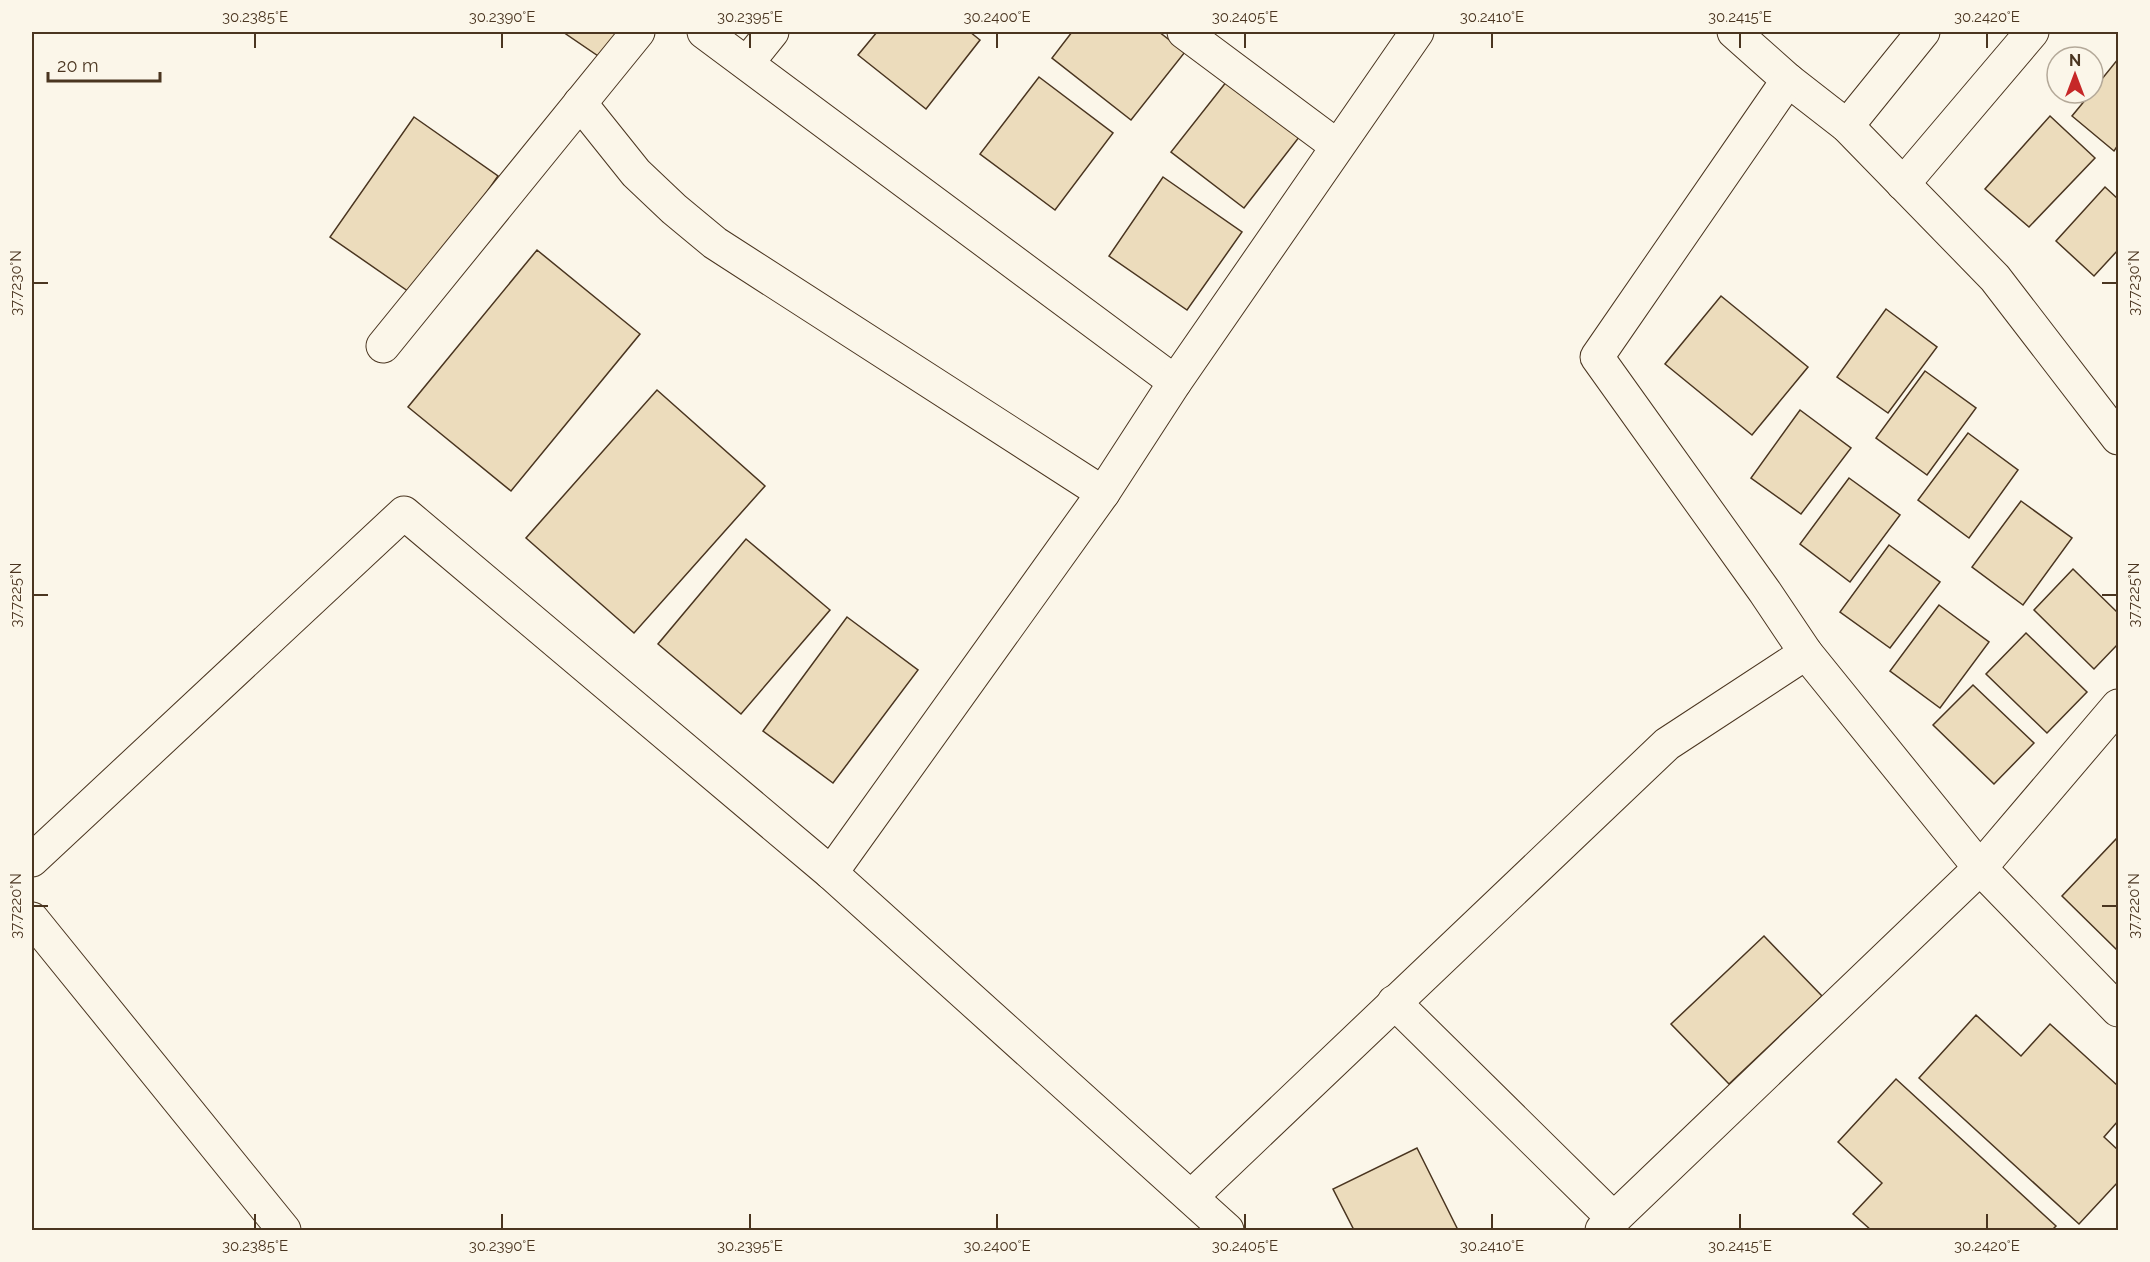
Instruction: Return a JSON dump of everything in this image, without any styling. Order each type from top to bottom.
[{"type":"street","points":[[382,346],[638,32]]},
{"type":"street","points":[[704,32],[1174,382]]},
{"type":"street","points":[[747,63],[772,32]]},
{"type":"street","points":[[1184,32],[1337,146]]},
{"type":"street","points":[[831,873],[1103,493],[1174,382],[1417,32]]},
{"type":"street","points":[[1734,32],[1788,80],[1847,126],[1995,278],[2118,438]]},
{"type":"street","points":[[1847,126],[1923,32]]},
{"type":"street","points":[[1903,184],[2032,32]]},
{"type":"street","points":[[1788,80],[1597,357],[1806,653],[1980,868],[2118,1010]]},
{"type":"street","points":[[580,103],[636,173],[715,243],[1103,493]]},
{"type":"street","points":[[32,860],[404,513],[831,873],[1227,1230]]},
{"type":"street","points":[[1191,1197],[1667,744],[1806,653]]},
{"type":"street","points":[[1394,1002],[1608,1225],[1980,868],[2118,706]]},
{"type":"street","points":[[32,919],[284,1230]]},
{"type":"building","points":[[563,32],[628,32],[607,62]]},
{"type":"building","points":[[877,32],[970,32],[980,40],[926,109],[858,55]]},
{"type":"building","points":[[1072,32],[1159,32],[1185,52],[1131,120],[1052,58]]},
{"type":"building","points":[[2118,59],[2118,145],[2114,151],[2072,116],[2081,105],[2105,105],[2105,75]]},
{"type":"building","points":[[1039,77],[1113,133],[1055,210],[980,154]]},
{"type":"building","points":[[1227,81],[1300,136],[1244,208],[1171,152]]},
{"type":"building","points":[[2050,116],[2095,158],[2029,227],[1985,189]]},
{"type":"building","points":[[414,117],[498,176],[415,296],[330,237]]},
{"type":"building","points":[[1163,177],[1242,232],[1187,310],[1109,256]]},
{"type":"building","points":[[2105,187],[2118,199],[2118,250],[2094,276],[2056,241]]},
{"type":"building","points":[[537,250],[640,334],[511,491],[408,407]]},
{"type":"building","points":[[1721,296],[1808,367],[1752,435],[1665,364]]},
{"type":"building","points":[[1886,309],[1937,347],[1888,413],[1837,377]]},
{"type":"building","points":[[1925,371],[1976,408],[1927,475],[1876,438]]},
{"type":"building","points":[[657,390],[765,486],[634,633],[526,538]]},
{"type":"building","points":[[1800,410],[1851,448],[1801,514],[1751,478]]},
{"type":"building","points":[[1968,433],[2018,470],[1969,538],[1918,500]]},
{"type":"building","points":[[1849,478],[1900,515],[1850,582],[1800,544]]},
{"type":"building","points":[[2021,501],[2072,538],[2023,605],[1972,567]]},
{"type":"building","points":[[746,539],[830,610],[741,714],[658,644]]},
{"type":"building","points":[[1889,545],[1940,582],[1890,648],[1840,612]]},
{"type":"building","points":[[2073,569],[2118,613],[2118,644],[2094,669],[2034,610]]},
{"type":"building","points":[[1939,605],[1989,642],[1940,708],[1890,671]]},
{"type":"building","points":[[847,617],[918,670],[833,783],[763,731]]},
{"type":"building","points":[[2026,633],[2087,692],[2047,733],[1986,674]]},
{"type":"building","points":[[1973,685],[2034,743],[1994,784],[1933,725]]},
{"type":"building","points":[[2118,837],[2118,951],[2062,896]]},
{"type":"building","points":[[1764,936],[1822,996],[1729,1084],[1671,1024]]},
{"type":"building","points":[[1976,1015],[2021,1056],[2050,1024],[2118,1086],[2118,1121],[2104,1137],[2118,1150],[2118,1182],[2079,1224],[1919,1078]]},
{"type":"building","points":[[1896,1079],[2056,1226],[2052,1230],[1871,1230],[1853,1214],[1882,1183],[1838,1142]]},
{"type":"building","points":[[1417,1148],[1458,1230],[1354,1230],[1333,1189]]}]
